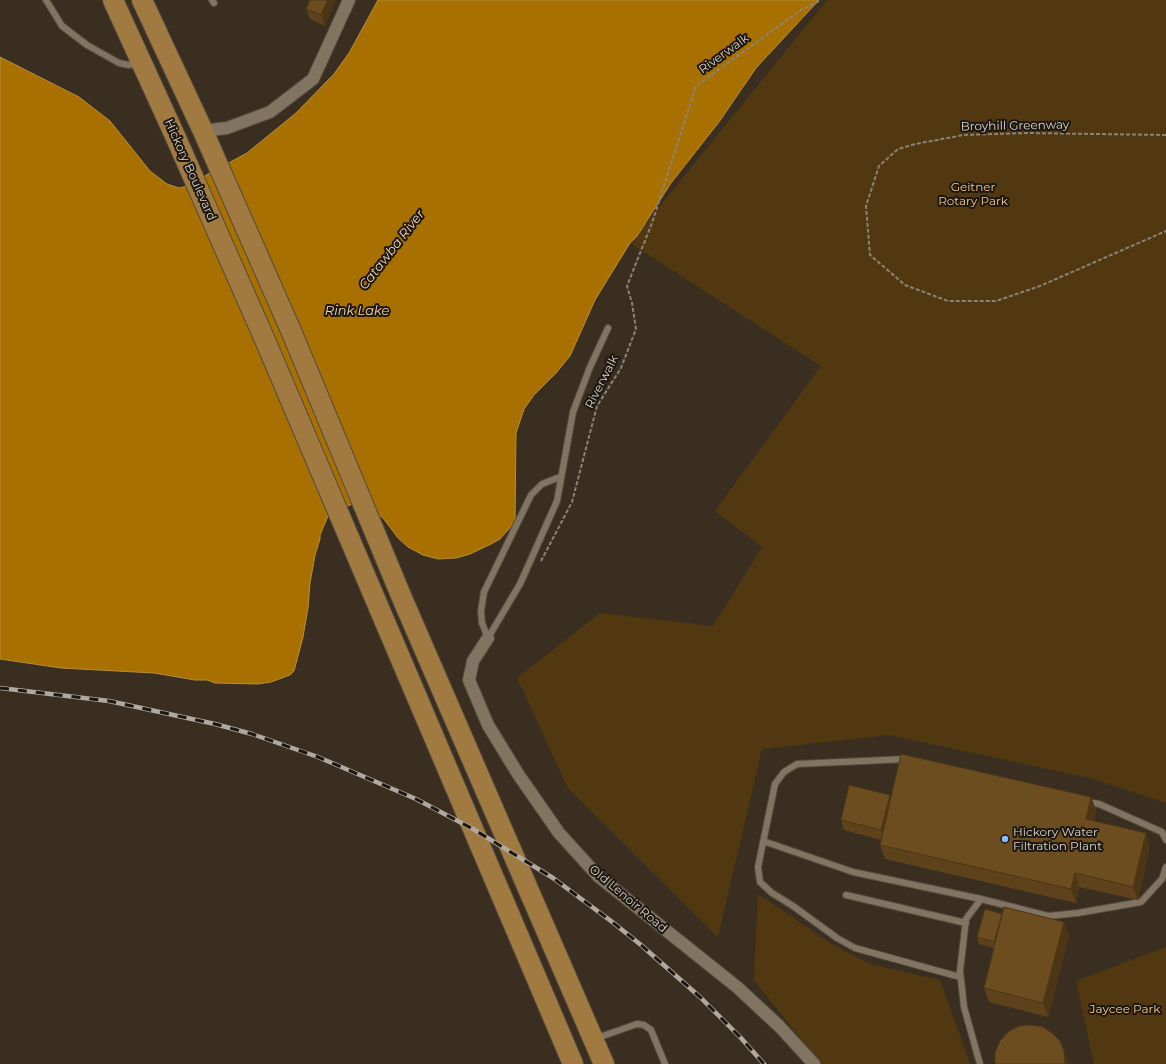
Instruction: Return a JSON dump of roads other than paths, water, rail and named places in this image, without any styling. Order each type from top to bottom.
[{"type":"highway","name":"Hickory Boulevard","points":[[113,0],[265,340],[573,1064]]},
{"type":"highway","points":[[142,0],[206,137],[292,333],[402,598],[604,1064]]},
{"type":"street","points":[[206,137],[270,112],[313,79],[349,0]]},
{"type":"street","name":"Old Lenoir Road","points":[[488,638],[473,661],[469,680],[488,725],[518,774],[559,833],[598,876],[737,987],[779,1026],[814,1064]]},
{"type":"lane","points":[[46,0],[62,26],[87,45],[119,63],[129,66],[141,62]]},
{"type":"lane","points":[[488,638],[523,577],[557,502],[572,412],[608,328]]},
{"type":"lane","points":[[488,638],[482,623],[481,611],[484,592],[531,495],[542,484],[560,477]]},
{"type":"lane","points":[[917,761],[902,758],[797,764],[784,772],[775,784],[758,867],[760,882],[772,893],[854,948],[960,977]]},
{"type":"lane","points":[[1084,801],[1099,804],[1162,832],[1166,840]]},
{"type":"lane","points":[[763,841],[853,872],[981,899],[1048,916],[1078,913],[1141,902],[1162,879],[1166,867]]},
{"type":"lane","points":[[846,895],[966,923]]},
{"type":"lane","points":[[980,1064],[964,1007],[960,977],[966,919],[981,899]]},
{"type":"lane","points":[[593,1039],[637,1024],[644,1025],[650,1030],[665,1064]]},
{"type":"water","name":"Rink Lake","points":[[378,0],[819,0],[756,68],[719,122],[671,183],[637,236],[630,243],[595,300],[570,356],[556,373],[534,395],[524,409],[516,433],[515,522],[500,539],[470,554],[456,558],[438,559],[423,555],[408,547],[398,538],[383,518],[369,508],[353,504],[335,510],[328,516],[320,535],[310,583],[308,608],[303,637],[294,671],[290,675],[271,682],[258,684],[215,683],[207,680],[195,680],[154,673],[61,668],[0,659],[0,57],[79,97],[110,121],[150,171],[167,184],[179,188],[192,185],[208,174],[247,153],[296,113],[334,74],[349,53]]},
{"type":"railway","points":[[0,688],[109,701],[215,724],[252,734],[318,757],[416,799],[473,829],[553,878],[611,921],[641,945],[700,997],[741,1038],[764,1064]]},
{"type":"place","name":"Hickory Water Filtration Plant","points":[[1005,839]]},
{"type":"park label","name":"Geitner Rotary Park","points":[[973,194]]},
{"type":"park label","name":"Jaycee Park","points":[[1125,1009]]},
{"type":"water label","name":"Catawba River","points":[[392,250]]}]
